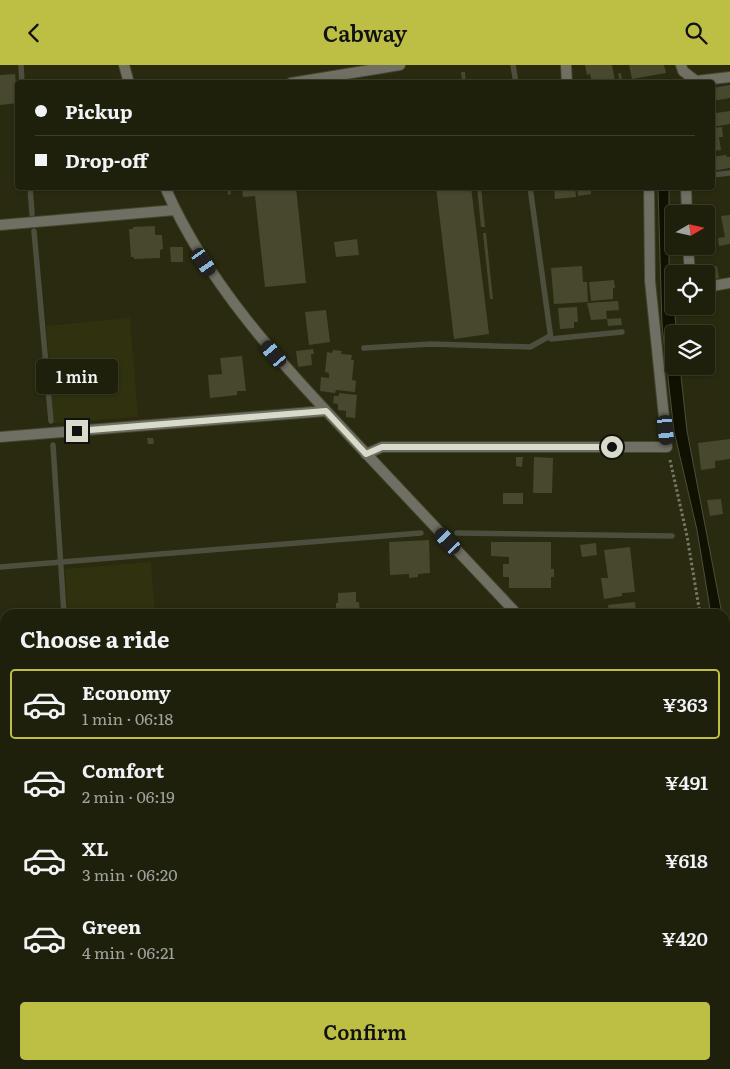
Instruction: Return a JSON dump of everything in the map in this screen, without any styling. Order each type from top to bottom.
[{"type":"street","points":[[124,65],[128,80]]},
{"type":"street","points":[[566,65],[567,80]]},
{"type":"street","points":[[309,80],[393,66]]},
{"type":"street","points":[[682,68],[694,80]]},
{"type":"street","points":[[710,80],[730,77]]},
{"type":"street","points":[[166,190],[175,210],[204,262],[243,317],[285,367],[512,609]]},
{"type":"street","points":[[366,454],[382,447],[667,447],[650,281],[649,190]]},
{"type":"street","points":[[686,190],[687,205]]},
{"type":"street","points":[[0,225],[175,210]]},
{"type":"street","points":[[715,286],[730,283]]},
{"type":"street","points":[[0,437],[326,411]]},
{"type":"path","points":[[667,447],[687,536],[699,609]]},
{"type":"shaded area","points":[[658,190],[669,190],[669,205],[665,205],[665,255],[669,255],[669,265],[665,265],[665,315],[675,315],[676,325],[665,325],[665,352],[662,325]]},
{"type":"shaded area","points":[[130,318],[138,417],[54,423],[46,326]]},
{"type":"shaded area","points":[[668,375],[681,375],[687,431],[721,609],[710,609],[697,530],[674,431]]},
{"type":"shaded area","points":[[151,562],[155,609],[68,609],[65,569]]},
{"type":"building","points":[[585,65],[612,65],[615,80],[591,80],[590,74],[587,75]]},
{"type":"building","points":[[629,65],[664,65],[666,73],[632,79]]},
{"type":"building","points":[[461,72],[465,72],[466,80],[462,80]]},
{"type":"building","points":[[621,73],[622,80],[620,80],[618,74]]},
{"type":"building","points":[[15,74],[15,103],[0,105],[0,75]]},
{"type":"building","points":[[730,85],[730,98],[715,100],[715,88]]},
{"type":"building","points":[[715,108],[716,113],[730,111],[730,124],[715,126]]},
{"type":"building","points":[[722,127],[723,137],[719,137],[721,150],[715,151],[715,128]]},
{"type":"building","points":[[726,155],[730,157],[730,168],[715,170],[715,157]]},
{"type":"building","points":[[242,190],[296,190],[306,283],[265,287],[255,196],[243,197]]},
{"type":"building","points":[[436,190],[471,190],[489,334],[454,339]]},
{"type":"building","points":[[477,190],[481,190],[485,227],[481,227]]},
{"type":"building","points":[[554,190],[575,190],[576,197],[555,199]]},
{"type":"building","points":[[577,190],[591,190],[591,194],[578,196]]},
{"type":"building","points":[[730,215],[730,244],[719,246],[718,238],[725,237],[721,216]]},
{"type":"building","points":[[155,226],[155,235],[162,235],[163,249],[160,250],[160,258],[134,259],[134,257],[131,257],[129,229],[133,229],[133,227]]},
{"type":"building","points":[[483,233],[486,233],[493,299],[490,299]]},
{"type":"building","points":[[357,239],[359,255],[336,257],[334,242]]},
{"type":"building","points":[[170,247],[183,247],[183,262],[171,262]]},
{"type":"building","points":[[582,266],[583,282],[587,282],[588,302],[554,304],[551,268]]},
{"type":"building","points":[[715,266],[717,266],[719,278],[715,279]]},
{"type":"building","points":[[614,280],[613,299],[591,301],[589,282]]},
{"type":"building","points":[[618,301],[619,310],[606,311],[607,319],[591,320],[587,303]]},
{"type":"building","points":[[577,307],[578,322],[574,322],[574,328],[560,329],[558,308]]},
{"type":"building","points":[[326,310],[330,342],[309,345],[305,312]]},
{"type":"building","points":[[621,318],[622,325],[608,326],[607,319]]},
{"type":"building","points":[[313,349],[314,354],[311,354],[312,365],[298,367],[296,351]]},
{"type":"building","points":[[333,350],[342,351],[341,354],[352,355],[351,360],[354,360],[352,380],[356,381],[355,392],[336,390],[335,393],[320,391],[321,377],[329,378],[329,373],[325,372],[327,352],[332,353]]},
{"type":"building","points":[[242,356],[246,391],[237,391],[237,395],[210,398],[208,375],[222,374],[220,358]]},
{"type":"building","points":[[339,393],[357,395],[355,418],[346,417],[346,411],[338,410],[338,404],[333,403],[334,396],[339,396]]},
{"type":"building","points":[[147,438],[153,438],[154,444],[148,444]]},
{"type":"building","points":[[730,439],[730,459],[715,461],[715,468],[701,470],[698,443]]},
{"type":"building","points":[[516,457],[523,457],[522,467],[516,466]]},
{"type":"building","points":[[534,457],[553,458],[552,493],[533,493]]},
{"type":"building","points":[[503,493],[523,493],[523,504],[503,504]]},
{"type":"building","points":[[721,499],[723,514],[710,516],[707,500]]},
{"type":"building","points":[[429,540],[430,573],[418,574],[418,577],[409,578],[409,574],[390,575],[389,542]]},
{"type":"building","points":[[491,542],[551,542],[551,569],[554,569],[554,577],[551,577],[551,588],[509,588],[509,577],[503,577],[503,564],[509,564],[509,557],[491,556]]},
{"type":"building","points":[[596,543],[597,555],[582,557],[580,545]]},
{"type":"building","points":[[630,547],[635,592],[622,593],[622,596],[604,599],[601,578],[608,578],[604,550]]},
{"type":"building","points":[[356,592],[356,602],[359,602],[360,609],[336,609],[338,593]]},
{"type":"building","points":[[635,602],[636,609],[608,609],[608,605]]},
{"type":"waterway","points":[[21,65],[22,80]]},
{"type":"waterway","points":[[513,65],[516,80]]},
{"type":"waterway","points":[[715,175],[730,173]]},
{"type":"waterway","points":[[30,190],[32,214]]},
{"type":"waterway","points":[[530,190],[551,339],[622,332]]},
{"type":"waterway","points":[[34,231],[51,421]]},
{"type":"waterway","points":[[364,348],[431,344],[530,347],[550,336]]},
{"type":"waterway","points":[[53,445],[64,609]]},
{"type":"waterway","points":[[0,567],[421,533]]},
{"type":"waterway","points":[[457,533],[672,536]]},
{"type":"route","points":[[77,431],[326,411],[366,454],[382,447],[612,447]]}]
